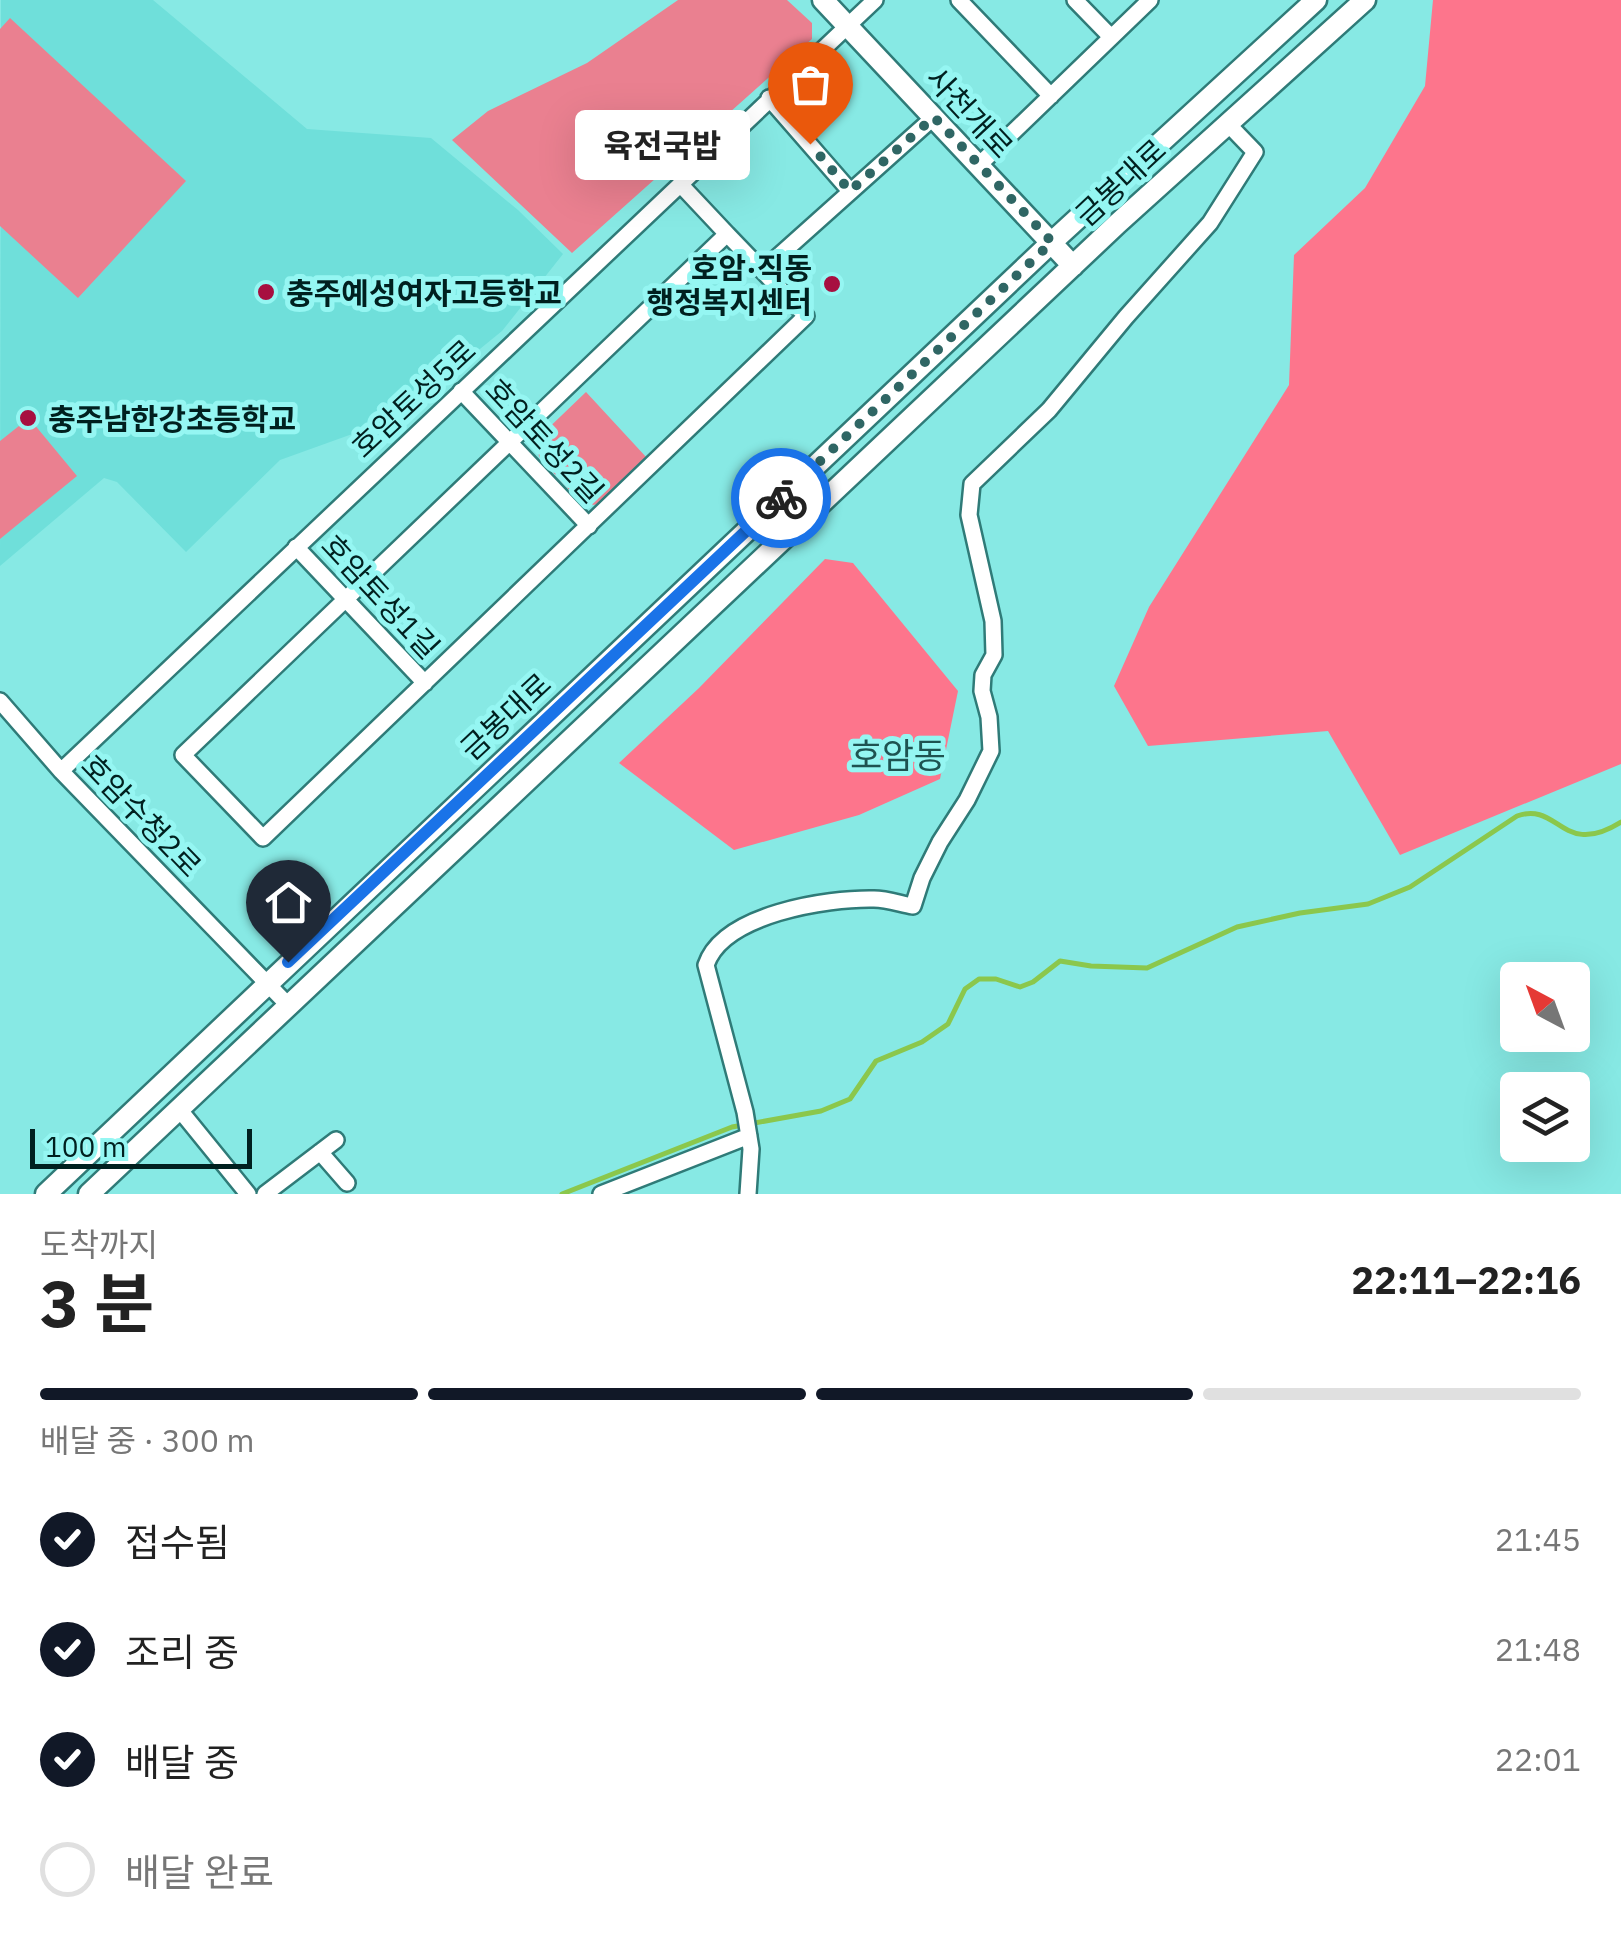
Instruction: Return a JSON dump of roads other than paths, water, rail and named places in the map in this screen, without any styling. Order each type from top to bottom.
[{"type":"street","name":"사천개로","points":[[823,0],[1073,266]]},
{"type":"street","name":"호암토성5로","points":[[60,771],[875,0]]},
{"type":"street","points":[[959,0],[1051,96]]},
{"type":"street","points":[[1075,0],[1111,37]]},
{"type":"street","points":[[979,165],[1150,0]]},
{"type":"street","name":"금봉대로","points":[[46,1194],[1052,242],[1316,0]]},
{"type":"street","name":"금봉대로","points":[[88,1194],[1073,266],[1365,0]]},
{"type":"street","points":[[769,98],[850,191]]},
{"type":"street","points":[[763,270],[934,117]]},
{"type":"street","points":[[748,1194],[746,1112],[706,966],[710,952],[734,930],[769,915],[876,898],[914,906],[922,878],[940,842],[992,750],[990,717],[982,691],[983,675],[994,655],[992,621],[969,515],[972,484],[1049,410],[1210,223],[1255,152],[1228,124]]},
{"type":"street","points":[[680,184],[806,316],[263,838],[184,755],[727,234]]},
{"type":"street","name":"호암토성2길","points":[[461,391],[589,526]]},
{"type":"street","name":"호암토성1길","points":[[296,547],[425,683]]},
{"type":"street","name":"호암수청2로","points":[[0,702],[60,771],[290,1006]]},
{"type":"street","points":[[180,1109],[248,1194]]},
{"type":"street","points":[[602,1194],[748,1136]]},
{"type":"street","points":[[265,1194],[336,1140]]},
{"type":"street","points":[[320,1152],[346,1183]]},
{"type":"waterway","points":[[562,1194],[732,1127],[821,1111],[850,1099],[876,1061],[922,1042],[948,1024],[965,989],[979,979],[996,979],[1020,987],[1060,961],[1147,968],[1237,927],[1368,904],[1410,887],[1517,816],[1543,816],[1586,835],[1621,822]]},
{"type":"place","name":"육전국밥","points":[[810,144]]},
{"type":"place","name":"호암·직동 행정복지센터","points":[[832,284]]},
{"type":"place","name":"충주예성여자고등학교","points":[[266,292]]},
{"type":"place","name":"충주남한강초등학교","points":[[28,418]]},
{"type":"district","name":"호암동","points":[[898,755]]}]
